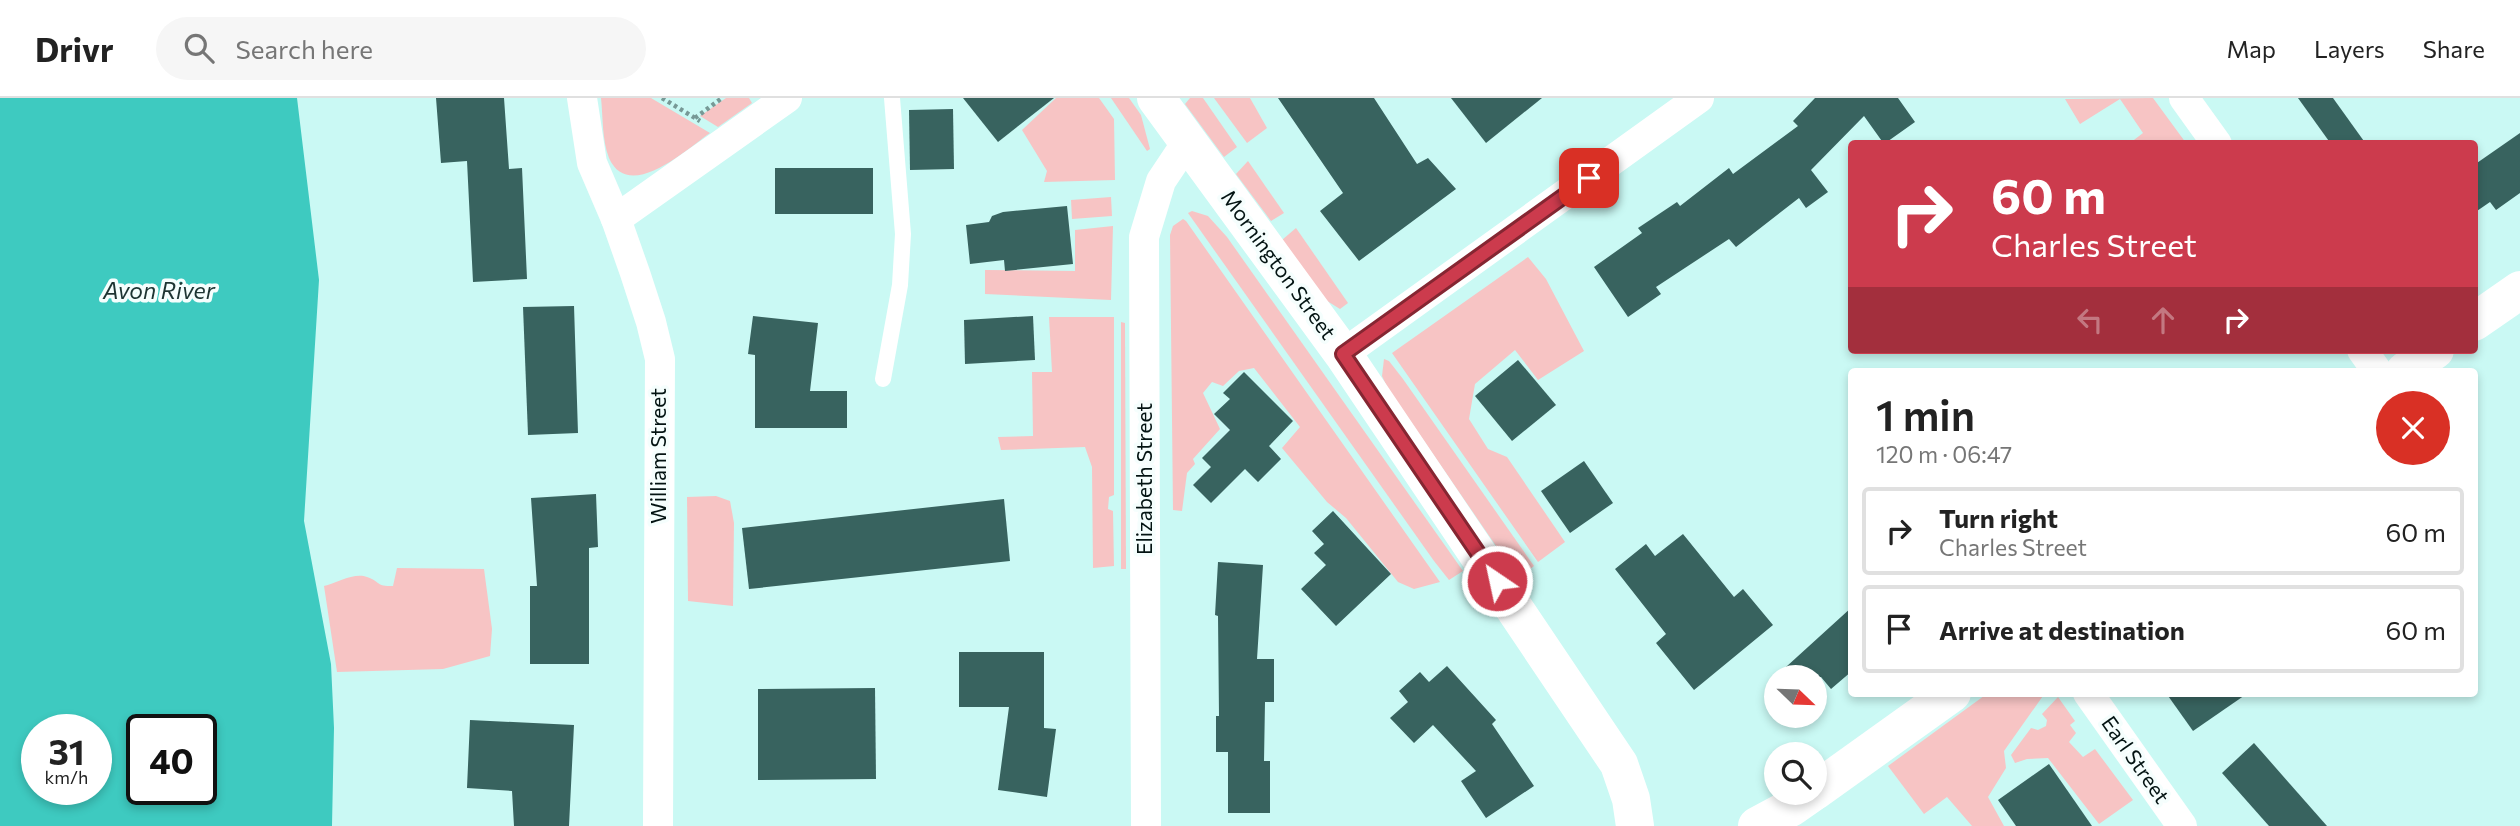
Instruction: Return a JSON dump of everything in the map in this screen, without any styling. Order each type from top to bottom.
[{"type":"street","name":"William Street","points":[[582,98],[592,163],[616,219],[651,322],[660,359],[658,826]]},
{"type":"street","points":[[616,219],[787,98]]},
{"type":"street","name":"Mornington Street","points":[[1156,98],[1343,354],[1619,764],[1631,799],[1635,826]]},
{"type":"street","points":[[1343,354],[1699,98]]},
{"type":"street","points":[[2185,98],[2214,140]]},
{"type":"street","name":"Elizabeth Street","points":[[1146,826],[1144,237],[1161,181],[1188,142]]},
{"type":"street","points":[[2478,319],[2520,289]]},
{"type":"street","points":[[2409,368],[2429,354]]},
{"type":"street","points":[[1827,782],[1946,697]]},
{"type":"street","name":"Earl Street","points":[[2091,697],[2182,826]]},
{"type":"street","points":[[1757,826],[1795,805]]},
{"type":"lane","points":[[883,379],[900,285],[903,234],[892,98]]},
{"type":"path","points":[[662,98],[704,123]]},
{"type":"path","points":[[695,118],[722,98]]},
{"type":"shaded area","points":[[601,98],[651,98],[710,133],[658,168],[644,174],[630,175],[618,171],[609,158]]},
{"type":"shaded area","points":[[726,98],[749,98],[752,103],[718,127],[700,116]]},
{"type":"shaded area","points":[[1056,98],[1099,98],[1114,119],[1115,180],[1044,182],[1047,171],[1022,130]]},
{"type":"shaded area","points":[[1111,98],[1129,98],[1141,115],[1150,149],[1147,151]]},
{"type":"shaded area","points":[[1190,98],[1203,98],[1237,147],[1224,157],[1185,104]]},
{"type":"shaded area","points":[[1214,98],[1250,98],[1267,128],[1247,143]]},
{"type":"shaded area","points":[[2153,98],[2184,140],[2134,140],[2143,133],[2120,99],[2080,124],[2065,99]]},
{"type":"shaded area","points":[[1248,161],[1284,213],[1271,221],[1236,174]]},
{"type":"shaded area","points":[[1111,197],[1112,216],[1072,219],[1071,200]]},
{"type":"shaded area","points":[[1192,211],[1208,216],[1227,237],[1463,571],[1449,580],[1434,561],[1188,213]]},
{"type":"shaded area","points":[[1183,219],[1440,582],[1414,589],[1398,582],[1346,518],[1327,502],[1282,448],[1300,427],[1254,368],[1239,371],[1223,386],[1212,382],[1203,393],[1220,429],[1193,459],[1195,464],[1187,473],[1182,511],[1173,510],[1170,235],[1173,226]]},
{"type":"shaded area","points":[[1113,226],[1111,300],[985,294],[985,270],[1075,271],[1075,230]]},
{"type":"shaded area","points":[[1296,228],[1348,303],[1340,309],[1324,299],[1282,240]]},
{"type":"shaded area","points":[[1528,257],[1546,279],[1584,351],[1538,380],[1515,350],[1475,384],[1469,419],[1488,449],[1507,457],[1565,542],[1538,562],[1392,353]]},
{"type":"shaded area","points":[[1049,317],[1114,317],[1114,495],[1109,497],[1108,509],[1113,511],[1114,566],[1093,568],[1092,467],[1085,447],[1001,450],[998,437],[1033,436],[1032,372],[1052,372]]},
{"type":"shaded area","points":[[1121,322],[1125,323],[1126,569],[1121,569]]},
{"type":"shaded area","points":[[1384,359],[1389,361],[1403,379],[1534,566],[1518,578],[1387,387],[1382,376]]},
{"type":"shaded area","points":[[716,496],[730,501],[734,523],[733,606],[688,601],[687,497]]},
{"type":"shaded area","points":[[397,568],[484,569],[492,629],[490,656],[443,669],[337,672],[324,586],[362,576],[381,585],[393,586]]},
{"type":"shaded area","points":[[1983,697],[2042,697],[2004,751],[2006,768],[1988,797],[2004,826],[1972,826],[1947,797],[1924,814],[1888,766]]},
{"type":"shaded area","points":[[2058,697],[2075,721],[2070,725],[2076,733],[2069,742],[2083,757],[2095,749],[2133,800],[2099,824],[2048,758],[2027,759],[2015,763],[2011,755],[2031,728],[2038,730],[2046,726],[2047,720],[2042,714]]},
{"type":"water","name":"Avon River","points":[[0,98],[297,98],[319,280],[304,521],[331,664],[334,728],[332,826],[0,826]]},
{"type":"building","points":[[436,98],[504,98],[509,169],[522,168],[527,279],[473,282],[467,161],[441,163]]},
{"type":"building","points":[[963,98],[1054,98],[998,142]]},
{"type":"building","points":[[1278,98],[1374,98],[1417,164],[1428,158],[1456,189],[1359,261],[1320,211],[1343,193]]},
{"type":"building","points":[[1451,98],[1542,98],[1486,143]]},
{"type":"building","points":[[1815,98],[1898,98],[1915,122],[1890,140],[1881,140],[1864,116],[1811,170],[1828,192],[1806,208],[1799,198],[1736,247],[1729,239],[1656,287],[1661,294],[1628,317],[1594,267],[1642,233],[1638,228],[1677,202],[1680,206],[1729,168],[1733,174],[1798,126],[1793,121]]},
{"type":"building","points":[[2298,98],[2333,98],[2363,140],[2328,140]]},
{"type":"building","points":[[953,109],[954,169],[910,170],[909,110]]},
{"type":"building","points":[[2520,133],[2520,193],[2496,210],[2490,202],[2478,210],[2478,162]]},
{"type":"building","points":[[775,168],[873,168],[873,214],[775,214]]},
{"type":"building","points":[[1067,206],[1073,264],[1005,271],[1004,260],[970,264],[966,225],[989,222],[992,216],[1003,212]]},
{"type":"building","points":[[574,306],[578,433],[528,435],[523,307]]},
{"type":"building","points":[[753,316],[818,323],[810,391],[847,391],[847,428],[755,428],[755,355],[748,354]]},
{"type":"building","points":[[1033,316],[1035,360],[965,364],[964,320]]},
{"type":"building","points":[[1518,360],[1556,405],[1512,441],[1475,396]]},
{"type":"building","points":[[1244,372],[1293,421],[1269,446],[1281,459],[1258,482],[1245,469],[1211,503],[1193,485],[1211,467],[1202,458],[1230,430],[1214,414],[1230,399],[1223,393]]},
{"type":"building","points":[[1584,461],[1613,503],[1570,533],[1541,491]]},
{"type":"building","points":[[596,494],[598,547],[589,548],[589,664],[530,664],[530,586],[537,586],[531,498]]},
{"type":"building","points":[[1004,499],[1010,561],[749,589],[742,528]]},
{"type":"building","points":[[1333,511],[1391,574],[1336,626],[1301,589],[1326,565],[1314,553],[1324,544],[1312,531]]},
{"type":"building","points":[[1683,534],[1734,597],[1743,589],[1773,625],[1694,690],[1656,643],[1666,634],[1615,569],[1646,544],[1655,556]]},
{"type":"building","points":[[1218,562],[1263,565],[1257,659],[1274,659],[1274,702],[1265,702],[1264,761],[1270,761],[1270,813],[1228,813],[1228,752],[1216,752],[1216,716],[1219,716],[1218,616],[1215,615]]},
{"type":"building","points":[[1848,611],[1848,674],[1831,689],[1827,684],[1827,665],[1788,665]]},
{"type":"building","points":[[959,652],[1044,652],[1044,728],[1056,729],[1047,797],[998,790],[1009,707],[959,707]]},
{"type":"building","points":[[1447,666],[1496,720],[1492,724],[1534,786],[1486,818],[1461,781],[1476,771],[1433,725],[1414,743],[1390,718],[1408,702],[1399,691],[1420,672],[1429,682]]},
{"type":"building","points":[[875,688],[876,779],[758,780],[758,689]]},
{"type":"building","points":[[2169,697],[2242,697],[2193,731]]},
{"type":"building","points":[[470,720],[574,725],[569,826],[514,826],[512,791],[467,788]]},
{"type":"building","points":[[2254,743],[2327,826],[2269,826],[2222,773]]},
{"type":"building","points":[[2049,764],[2092,826],[2016,826],[1998,800]]},
{"type":"route","points":[[1497,581],[1343,354],[1589,178]]}]
